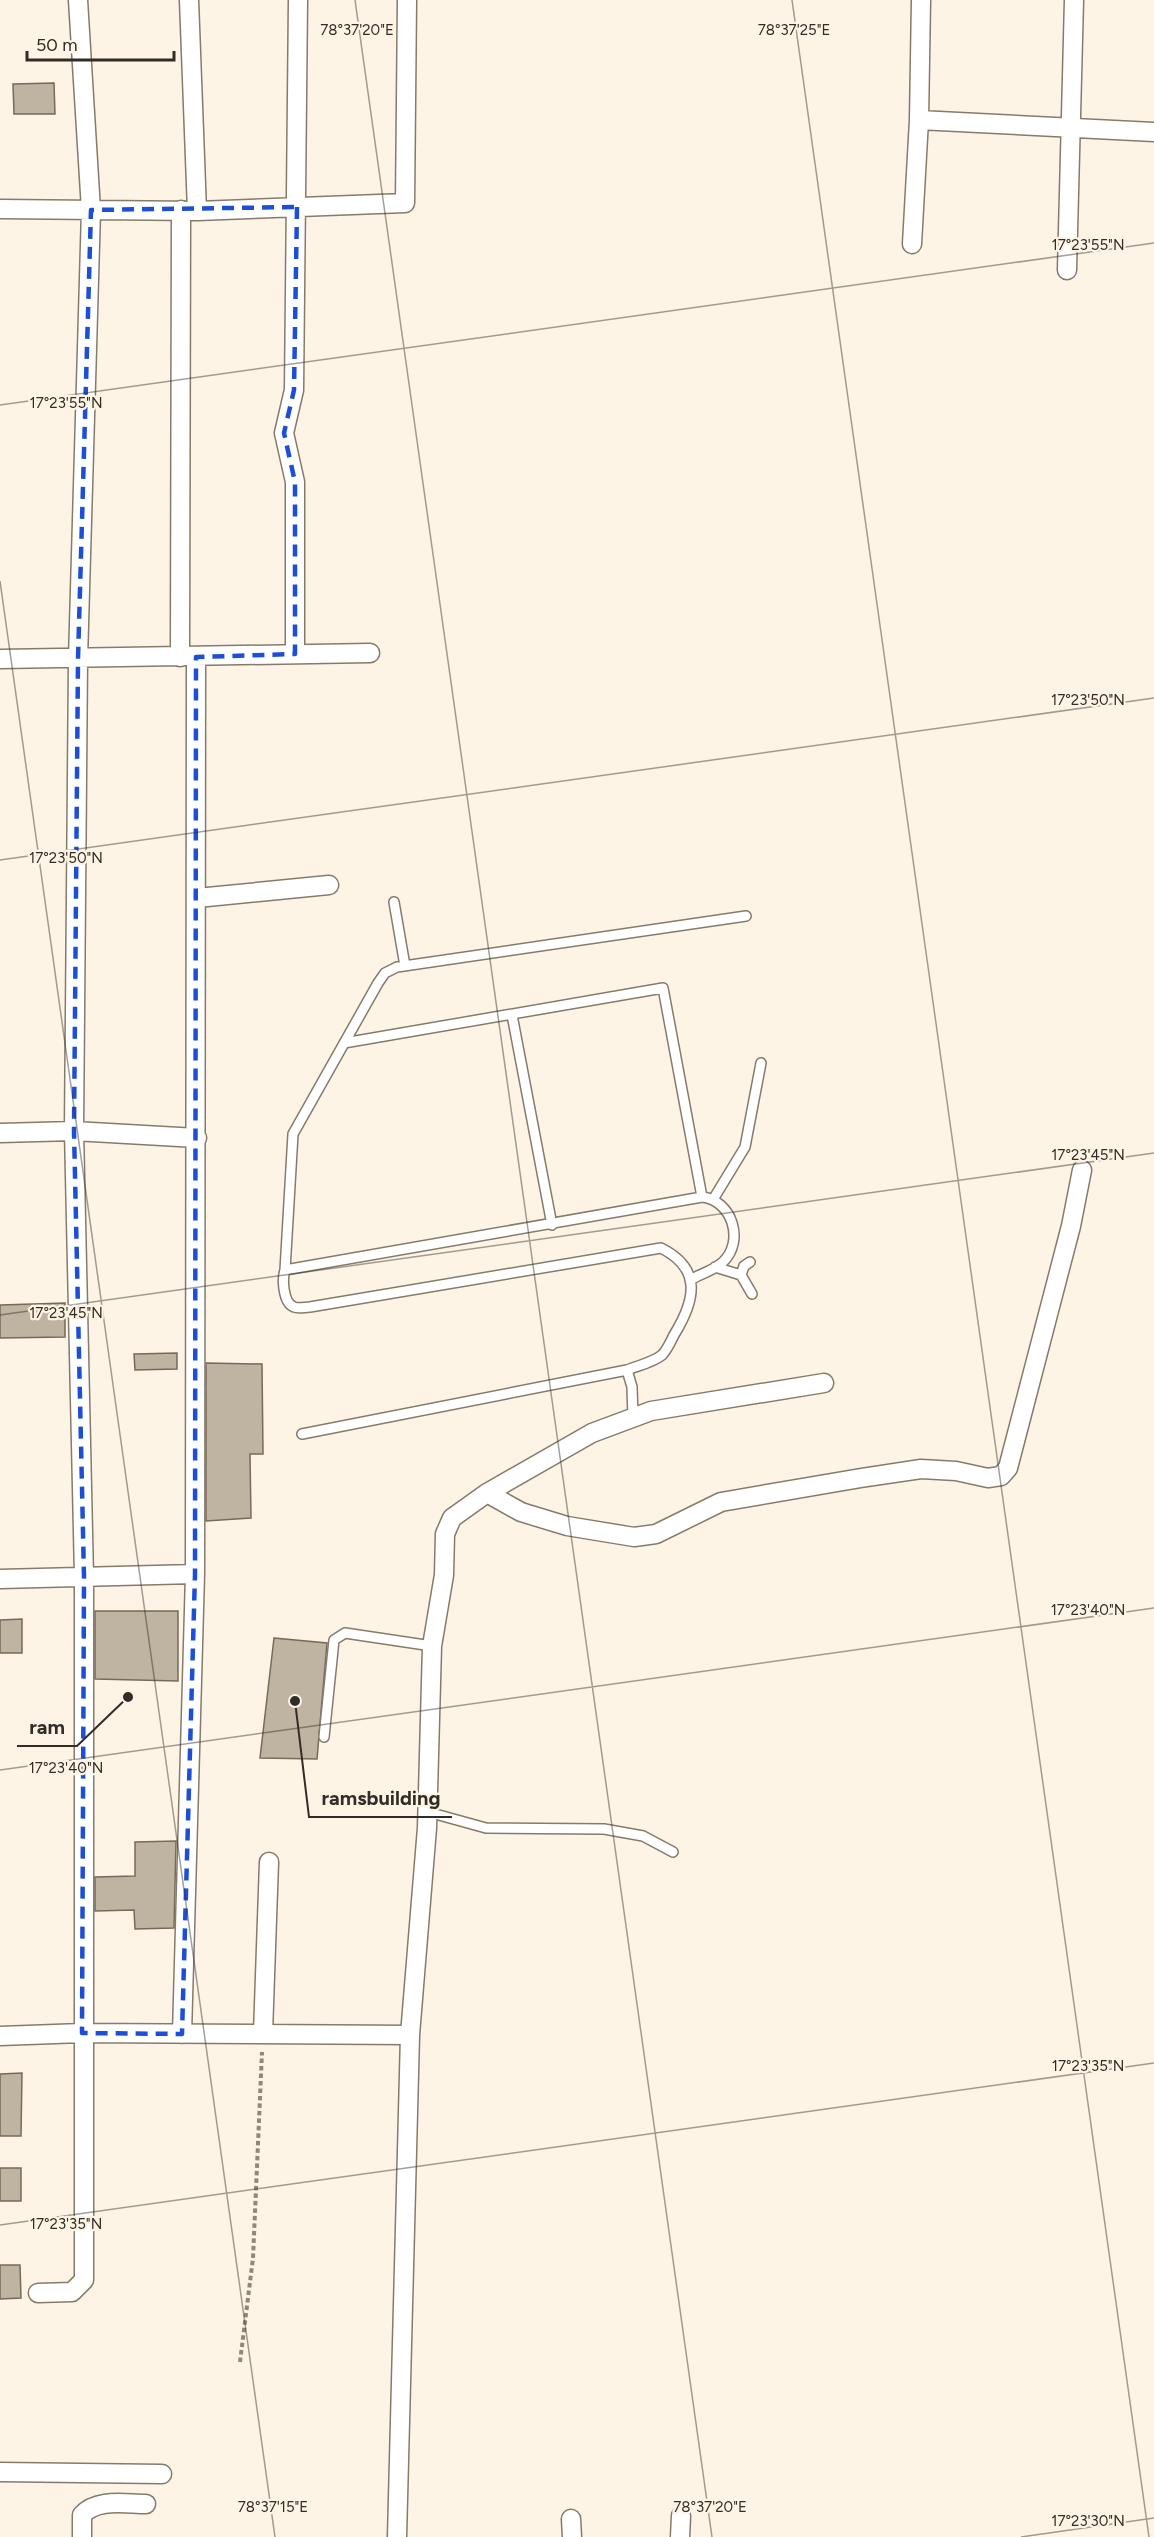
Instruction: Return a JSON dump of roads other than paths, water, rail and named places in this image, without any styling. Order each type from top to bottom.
[{"type":"street","points":[[38,2293],[72,2292],[84,2280],[82,2033],[84,1577],[74,1131],[78,659],[91,210],[78,0]]},
{"type":"street","points":[[182,2034],[195,1574],[197,1138],[197,898],[188,657],[189,0]]},
{"type":"street","points":[[295,654],[295,482],[284,433],[294,390],[298,0]]},
{"type":"street","points":[[0,209],[189,211],[405,203],[407,0]]},
{"type":"street","points":[[912,244],[919,120],[921,0]]},
{"type":"street","points":[[1067,270],[1074,0]]},
{"type":"street","points":[[919,120],[1154,132]]},
{"type":"street","points":[[0,659],[370,653]]},
{"type":"street","points":[[197,898],[328,885]]},
{"type":"street","points":[[0,1133],[74,1131],[197,1138]]},
{"type":"street","points":[[487,1493],[521,1512],[567,1526],[634,1537],[656,1534],[721,1502],[850,1480],[921,1469],[956,1471],[988,1478],[1001,1476],[1008,1468],[1071,1226],[1082,1170]]},
{"type":"street","points":[[397,2537],[410,2035],[428,1812],[432,1646],[444,1575],[445,1534],[452,1518],[487,1493],[592,1433],[651,1411],[824,1383]]},
{"type":"street","points":[[0,1579],[195,1574]]},
{"type":"street","points":[[262,2033],[269,1862]]},
{"type":"street","points":[[0,2036],[82,2033],[410,2035]]},
{"type":"street","points":[[0,2472],[162,2474]]},
{"type":"street","points":[[82,2537],[82,2515],[88,2508],[98,2504],[146,2504]]},
{"type":"street","points":[[680,2537],[681,2516]]},
{"type":"lane","points":[[394,902],[405,966]]},
{"type":"lane","points":[[302,1434],[627,1370],[662,1355],[691,1302],[690,1280],[686,1269],[676,1256],[661,1248],[310,1307],[294,1307],[286,1296],[282,1278],[285,1270],[293,1134],[385,973],[405,966],[746,915]]},
{"type":"lane","points":[[344,1043],[663,988],[702,1197]]},
{"type":"lane","points":[[512,1015],[552,1225]]},
{"type":"lane","points":[[714,1198],[745,1147],[761,1063]]},
{"type":"lane","points":[[285,1270],[702,1197],[714,1198],[726,1208],[732,1225],[733,1242],[723,1262],[690,1280]]},
{"type":"lane","points":[[741,1275],[744,1266],[750,1262]]},
{"type":"lane","points":[[715,1267],[741,1275],[752,1294]]},
{"type":"lane","points":[[627,1370],[632,1387],[633,1418]]},
{"type":"lane","points":[[324,1737],[334,1640],[338,1635],[345,1633],[432,1646]]},
{"type":"lane","points":[[428,1812],[486,1828],[604,1829],[643,1836],[673,1852]]},
{"type":"place","name":"ram","points":[[128,1697]]},
{"type":"place","name":"ramsbuilding","points":[[295,1701]]}]
